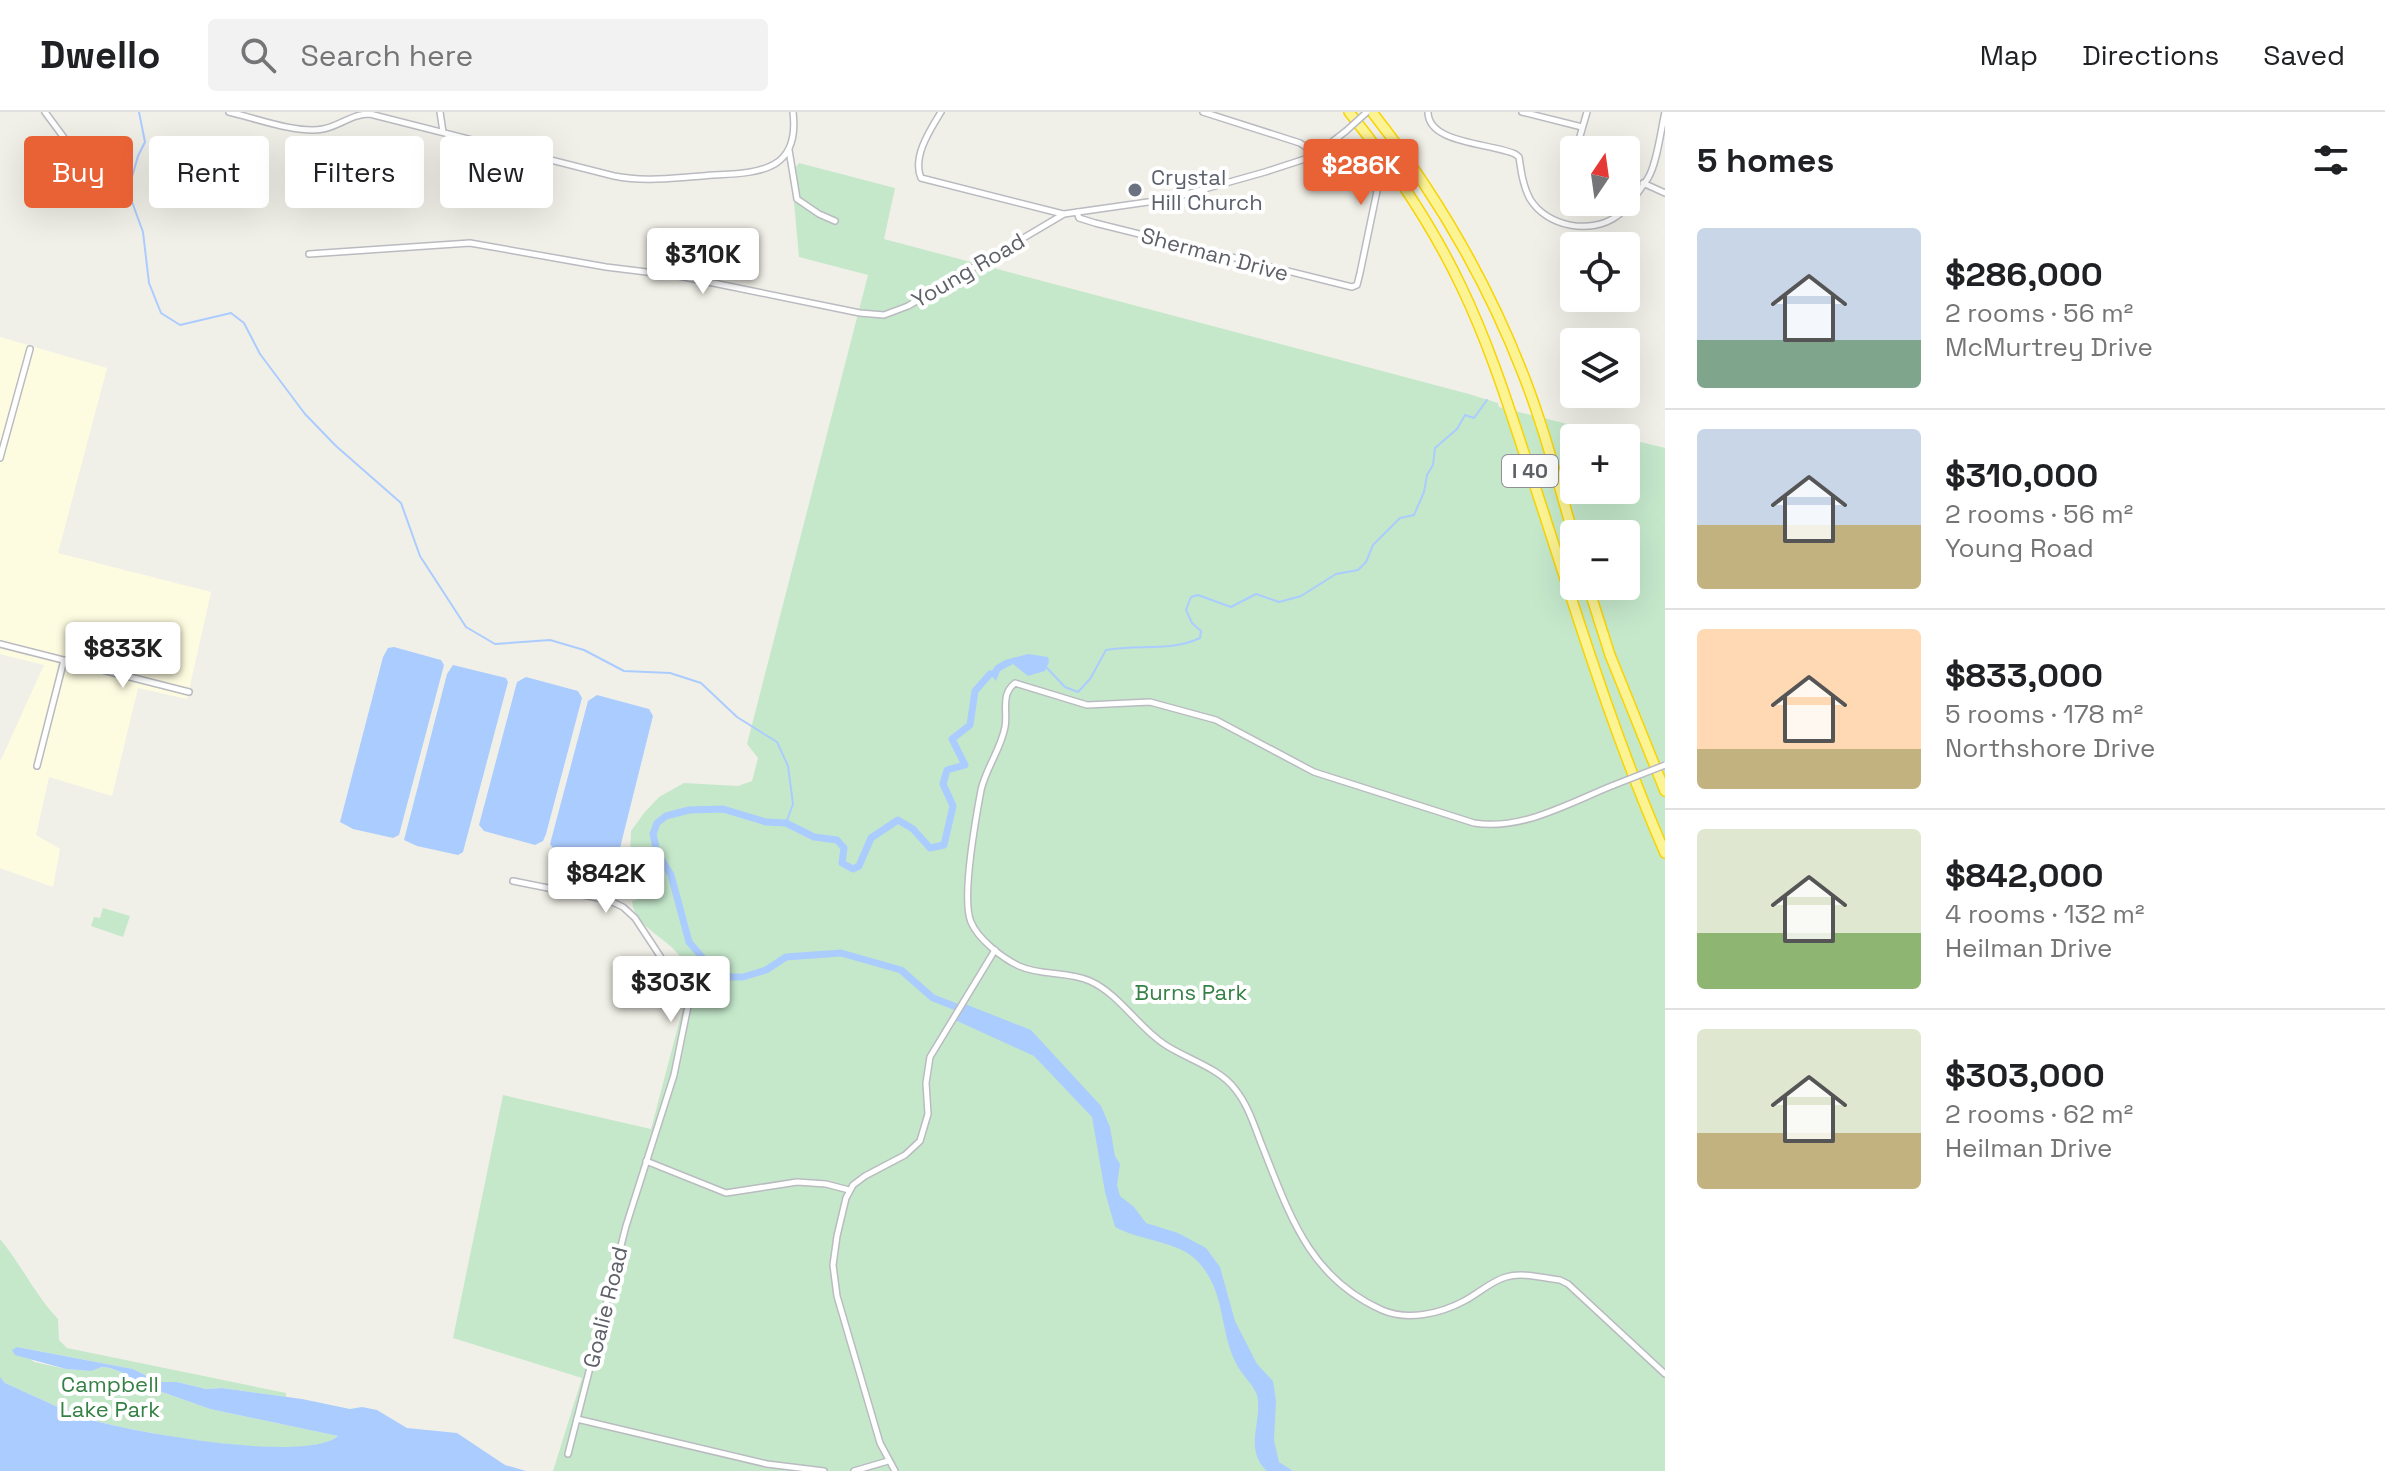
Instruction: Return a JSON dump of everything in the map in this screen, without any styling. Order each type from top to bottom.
[{"type":"highway","name":"I 40","points":[[1349,112],[1407,190],[1438,241],[1479,326],[1614,727],[1665,853]]},
{"type":"highway","name":"I 40","points":[[1369,112],[1435,199],[1488,294],[1526,382],[1569,520]]},
{"type":"highway","points":[[1592,600],[1610,655],[1665,791]]},
{"type":"street","points":[[45,112],[63,136]]},
{"type":"street","points":[[229,112],[311,130],[331,127],[360,114],[370,114],[614,176],[647,180],[761,171],[778,162],[789,149]]},
{"type":"street","points":[[440,112],[443,132]]},
{"type":"street","points":[[793,112],[789,149],[797,199],[835,221]]},
{"type":"street","points":[[941,112],[920,157],[918,168],[921,178],[1064,214]]},
{"type":"street","points":[[1203,112],[1300,143],[1316,154]]},
{"type":"street","name":"Young Road","points":[[309,254],[470,243],[606,267],[679,276],[849,311],[884,315],[931,293],[1064,214],[1169,199],[1280,168],[1316,154],[1369,112]]},
{"type":"street","points":[[1428,112],[1430,124],[1439,133],[1515,154],[1519,157],[1523,180],[1532,201],[1546,216],[1562,223],[1587,226],[1609,221],[1624,210],[1650,176],[1665,112]]},
{"type":"street","points":[[1522,112],[1582,127]]},
{"type":"street","points":[[1580,136],[1587,112]]},
{"type":"street","name":"Sherman Drive","points":[[1077,212],[1079,218],[1095,223],[1347,288],[1357,285],[1377,191],[1370,181],[1323,149]]},
{"type":"street","points":[[1643,183],[1665,193]]},
{"type":"street","points":[[0,458],[30,349]]},
{"type":"street","points":[[0,428],[8,430]]},
{"type":"street","points":[[0,644],[189,692]]},
{"type":"street","points":[[37,766],[64,660]]},
{"type":"street","points":[[1665,765],[1521,821],[1493,825],[1474,823],[1314,772],[1216,720],[1150,702],[1087,705],[1015,683],[1005,695],[1005,727],[982,786],[967,899],[972,924],[995,950],[1020,966],[1076,976],[1098,985],[1163,1044],[1234,1087],[1250,1115],[1311,1254],[1325,1272],[1359,1296],[1389,1312],[1422,1314],[1464,1302],[1507,1276],[1560,1280],[1665,1374]]},
{"type":"street","name":"Goalie Road","points":[[513,881],[608,900],[623,907],[635,918],[684,995],[688,1009],[681,1045],[626,1226],[568,1454]]},
{"type":"street","points":[[895,1471],[880,1443],[835,1285],[833,1265],[837,1236],[849,1190],[865,1176],[905,1155],[920,1141],[928,1114],[928,1065],[952,1019],[995,950]]},
{"type":"street","points":[[646,1161],[726,1193],[797,1182],[826,1184],[849,1190]]},
{"type":"street","points":[[577,1419],[767,1464],[824,1471]]},
{"type":"street","points":[[854,1471],[888,1461]]},
{"type":"shaded area","points":[[0,337],[107,368],[58,553],[211,592],[187,699],[138,688],[112,796],[49,777],[36,835],[60,849],[53,887],[0,868],[0,762],[44,665],[0,654]]},
{"type":"green space","name":"Burns Park","points":[[799,163],[895,188],[884,239],[1469,394],[1498,403],[1499,407],[1568,424],[1560,424],[1560,504],[1640,504],[1640,442],[1665,448],[1665,1471],[553,1471],[582,1378],[453,1338],[503,1095],[651,1129],[691,977],[678,954],[644,924],[634,910],[632,901],[646,896],[637,874],[641,861],[630,858],[631,831],[659,797],[684,783],[738,786],[752,781],[758,758],[747,744],[868,275],[799,257],[789,176]]},
{"type":"green space","points":[[103,908],[130,916],[123,937],[91,926],[94,917],[100,918]]},
{"type":"green space","name":"Campbell Lake Park","points":[[0,1239],[58,1319],[59,1340],[67,1348],[286,1393],[286,1397],[159,1382],[133,1369],[17,1347],[34,1362],[91,1371],[110,1368],[134,1382],[210,1409],[338,1436],[319,1444],[292,1447],[221,1444],[183,1438],[96,1421],[5,1383],[0,1377]]},
{"type":"water","points":[[388,648],[441,660],[444,665],[399,835],[393,838],[353,829],[340,822],[383,657]]},
{"type":"water","points":[[1028,654],[1048,657],[1045,671],[1028,676],[1013,664],[1000,671],[996,681],[990,674],[995,666],[1005,660]]},
{"type":"water","points":[[453,665],[506,678],[508,682],[463,852],[458,855],[404,840],[447,674]]},
{"type":"water","points":[[526,677],[578,691],[582,698],[546,834],[543,841],[535,845],[484,831],[479,825],[517,682]]},
{"type":"water","points":[[597,695],[649,709],[653,716],[619,852],[613,864],[608,866],[556,852],[550,844],[588,701]]},
{"type":"water","points":[[965,1004],[1031,1030],[1101,1106],[1120,1164],[1117,1185],[1120,1196],[1134,1207],[1146,1223],[1178,1233],[1206,1248],[1220,1267],[1235,1321],[1257,1364],[1273,1381],[1276,1401],[1274,1440],[1279,1462],[1293,1471],[1267,1471],[1256,1454],[1257,1395],[1231,1352],[1217,1296],[1205,1270],[1186,1252],[1115,1227],[1105,1192],[1092,1117],[1034,1056],[955,1020]]},
{"type":"water","points":[[17,1347],[133,1369],[159,1382],[302,1399],[350,1409],[362,1407],[377,1410],[407,1428],[457,1433],[505,1465],[526,1471],[0,1471],[0,1377],[5,1383],[73,1413],[147,1432],[221,1443],[293,1447],[320,1444],[338,1436],[210,1409],[134,1382],[110,1368],[91,1371],[66,1369],[15,1355],[12,1350]]},
{"type":"waterway","points":[[139,112],[145,142],[128,191],[143,232],[149,283],[161,313],[180,325],[231,313],[244,323],[260,354],[305,414],[401,503],[420,556],[466,627],[495,644],[550,640],[584,650],[624,671],[670,673],[701,683],[737,717],[777,742],[788,766],[793,804],[786,823]]},
{"type":"waterway","points":[[1047,668],[1065,687],[1078,692],[1090,679],[1106,650],[1177,645],[1200,638],[1201,631],[1192,623],[1186,610],[1191,597],[1198,595],[1231,607],[1256,594],[1279,602],[1301,596],[1336,574],[1358,570],[1366,562],[1373,545],[1400,518],[1414,515],[1433,465],[1435,448],[1457,429],[1465,415],[1474,418],[1487,400]]},
{"type":"waterway","points":[[959,1008],[933,998],[901,970],[841,953],[786,957],[766,970],[743,977],[721,973],[708,964],[689,942],[671,875],[657,852],[653,834],[657,823],[666,816],[689,810],[723,809],[766,822],[786,823],[814,837],[837,840],[844,848],[842,863],[853,869],[859,866],[871,838],[898,820],[913,829],[930,848],[944,845],[953,806],[943,784],[947,770],[965,765],[952,739],[970,725],[975,691],[990,674]]},
{"type":"place","name":"Crystal Hill Church","points":[[1135,190]]}]
